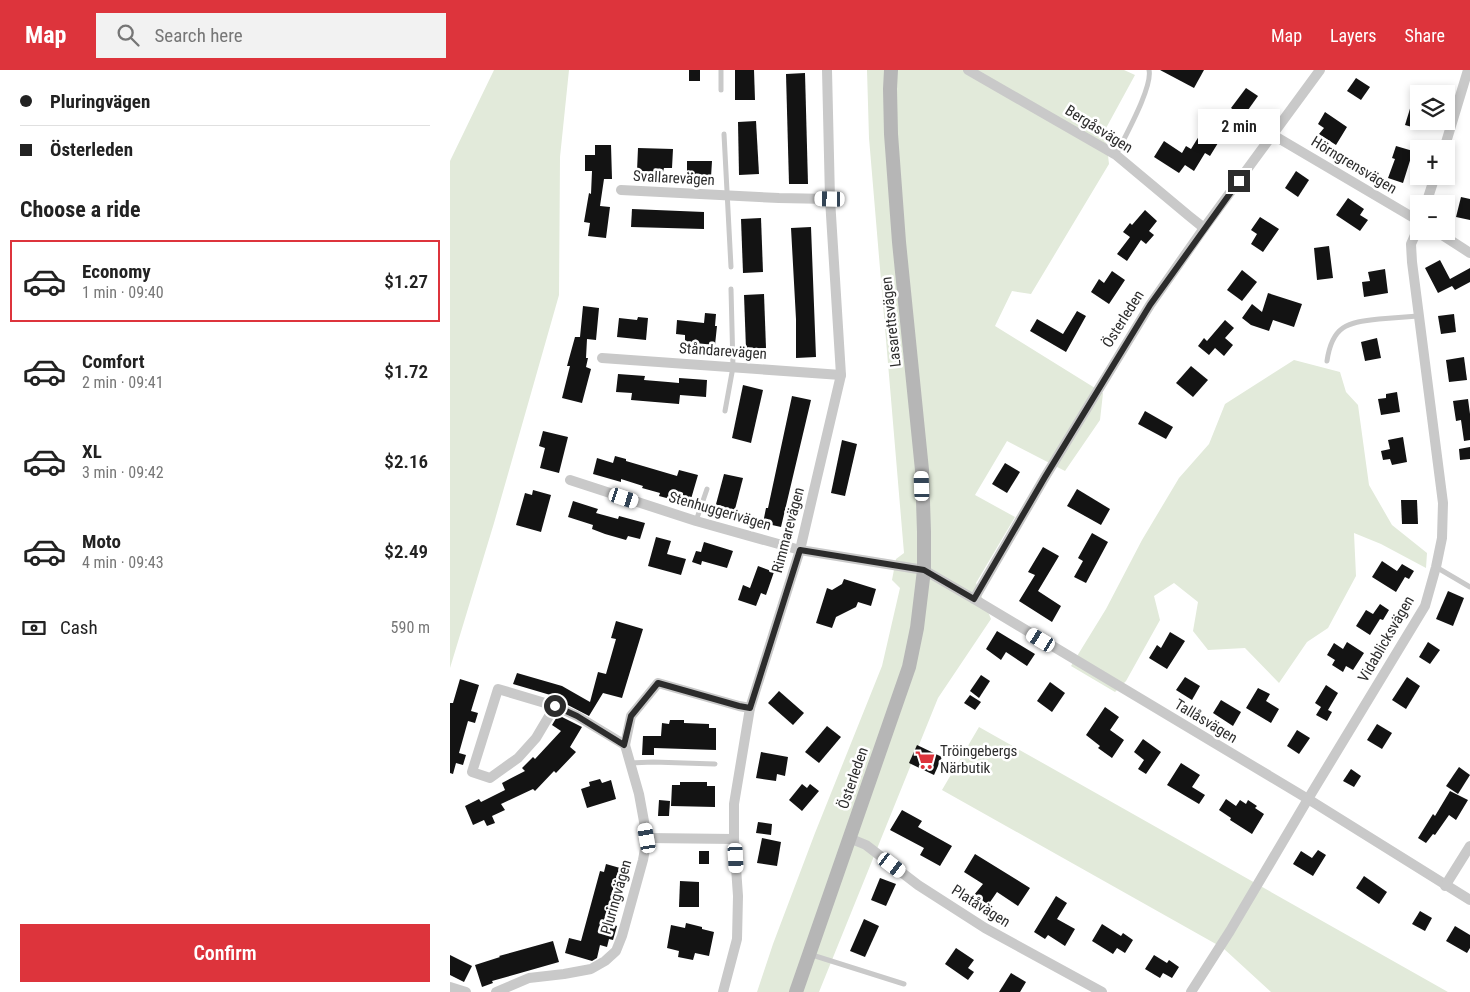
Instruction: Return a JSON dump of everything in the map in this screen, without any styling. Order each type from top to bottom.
[{"type":"street","name":"Rimmarevägen","points":[[723,992],[736,939],[738,920],[734,804],[750,708],[800,550],[841,376],[830,199],[827,70]]},
{"type":"street","name":"Lasarettsvägen","points":[[891,70],[891,134],[898,232],[922,470],[924,570]]},
{"type":"street","name":"Bergåsvägen","points":[[970,70],[1116,155],[1204,228]]},
{"type":"street","name":"Österleden","points":[[974,599],[1050,469],[1150,305],[1320,70]]},
{"type":"street","points":[[1447,140],[1468,70]]},
{"type":"street","name":"Hörngrensvägen","points":[[1274,135],[1410,215]]},
{"type":"street","name":"Svallarevägen","points":[[621,190],[830,199]]},
{"type":"street","name":"Vidablicksvägen","points":[[1191,992],[1230,931],[1425,606],[1442,538],[1443,503],[1418,316],[1412,244],[1414,240]]},
{"type":"street","points":[[1450,240],[1470,253]]},
{"type":"street","name":"Ståndarevägen","points":[[602,358],[841,376]]},
{"type":"street","name":"Stenhuggerivägen","points":[[570,480],[696,521],[800,550],[924,570]]},
{"type":"street","name":"Tallåsvägen","points":[[924,570],[1308,799],[1470,900]]},
{"type":"street","name":"Österleden","points":[[796,992],[908,666],[917,628],[924,570]]},
{"type":"street","points":[[555,706],[536,738],[518,758],[490,778],[472,772],[498,689],[555,706],[577,716],[624,745],[631,716],[658,683],[750,708]]},
{"type":"street","name":"Pluringvägen","points":[[496,992],[529,978],[591,969],[605,962],[616,951],[643,860],[647,838],[639,794],[624,745]]},
{"type":"street","points":[[647,838],[734,839]]},
{"type":"street","name":"Platåvägen","points":[[850,838],[866,845],[918,885],[985,928],[1102,992]]},
{"type":"street","points":[[1445,886],[1470,846]]},
{"type":"street","points":[[450,987],[466,992]]},
{"type":"lane","points":[[720,70],[721,90]]},
{"type":"lane","points":[[1116,155],[1149,82],[1149,70]]},
{"type":"lane","name":"Svallarevägen","points":[[724,134],[731,267]]},
{"type":"lane","points":[[725,411],[733,367],[731,289]]},
{"type":"lane","points":[[1327,361],[1328,349],[1342,328],[1356,322],[1418,316]]},
{"type":"lane","points":[[696,521],[707,489]]},
{"type":"lane","points":[[1436,567],[1470,587]]},
{"type":"lane","points":[[629,763],[715,764]]},
{"type":"lane","points":[[809,954],[904,984]]},
{"type":"green space","points":[[494,70],[569,70],[560,157],[559,295],[494,523],[450,668],[450,161]]},
{"type":"green space","points":[[867,70],[1124,70],[1135,75],[1105,130],[1109,164],[1031,294],[1012,291],[995,326],[1103,393],[1100,420],[1065,471],[1007,441],[975,495],[1015,517],[976,583],[991,619],[938,698],[819,992],[757,992],[815,833],[882,666],[900,588],[892,580],[896,559],[904,553],[869,138]]},
{"type":"green space","points":[[1294,360],[1340,372],[1346,392],[1358,405],[1369,485],[1392,525],[1427,553],[1426,568],[1381,544],[1354,533],[1356,576],[1328,628],[1307,642],[1279,683],[1245,648],[1208,650],[1193,631],[1198,602],[1174,583],[1154,596],[1160,620],[1126,681],[1115,692],[1071,666],[1106,609],[1142,540],[1179,478],[1209,444],[1225,404]]},
{"type":"green space","points":[[979,727],[1448,992],[1271,992],[1223,948],[942,790]]},
{"type":"building","points":[[689,70],[700,70],[700,81],[689,81]]},
{"type":"building","points":[[735,70],[754,70],[755,100],[735,100]]},
{"type":"building","points":[[1160,70],[1204,70],[1194,88]]},
{"type":"building","points":[[805,73],[808,184],[789,184],[786,74]]},
{"type":"building","points":[[1356,78],[1370,87],[1361,100],[1347,91]]},
{"type":"building","points":[[1246,88],[1258,96],[1243,117],[1231,108]]},
{"type":"building","points":[[1410,109],[1410,126],[1405,125]]},
{"type":"building","points":[[1325,112],[1347,127],[1336,145],[1319,134],[1324,128],[1318,124]]},
{"type":"building","points":[[1209,120],[1222,128],[1214,140],[1218,143],[1210,156],[1205,153],[1194,171],[1185,165],[1179,173],[1154,157],[1164,141],[1182,153],[1186,146],[1191,149]]},
{"type":"building","points":[[756,121],[759,174],[739,175],[738,122]]},
{"type":"building","points":[[595,145],[611,145],[612,179],[604,179],[600,206],[610,207],[606,238],[588,236],[590,223],[584,222],[589,193],[591,194],[592,171],[585,171],[585,155],[595,155]]},
{"type":"building","points":[[1396,146],[1410,150],[1410,161],[1403,183],[1388,178],[1395,159],[1392,158]]},
{"type":"building","points":[[638,148],[673,149],[672,168],[664,168],[663,172],[637,171]]},
{"type":"building","points":[[687,161],[712,161],[711,177],[687,177]]},
{"type":"building","points":[[1296,171],[1309,180],[1298,197],[1285,188]]},
{"type":"building","points":[[1461,197],[1470,199],[1470,220],[1456,217]]},
{"type":"building","points":[[1348,198],[1364,209],[1360,215],[1368,220],[1360,231],[1336,215]]},
{"type":"building","points":[[632,209],[704,212],[704,229],[631,227]]},
{"type":"building","points":[[1145,210],[1157,221],[1149,231],[1154,235],[1146,244],[1141,240],[1127,261],[1117,254],[1130,237],[1123,232]]},
{"type":"building","points":[[1260,217],[1279,229],[1263,252],[1251,244],[1257,234],[1251,230]]},
{"type":"building","points":[[761,218],[763,272],[743,273],[741,219]]},
{"type":"building","points":[[811,227],[816,357],[796,358],[791,228]]},
{"type":"building","points":[[1329,246],[1333,278],[1317,280],[1314,248]]},
{"type":"building","points":[[1440,260],[1450,279],[1470,268],[1470,282],[1455,290],[1452,286],[1438,293],[1425,268]]},
{"type":"building","points":[[1385,269],[1388,293],[1364,297],[1362,282],[1370,281],[1368,272]]},
{"type":"building","points":[[1242,270],[1257,282],[1242,301],[1227,290]]},
{"type":"building","points":[[1112,271],[1125,280],[1109,304],[1091,292],[1099,279],[1104,283]]},
{"type":"building","points":[[1268,293],[1302,304],[1294,327],[1273,320],[1269,331],[1251,325],[1242,318],[1252,304],[1262,312]]},
{"type":"building","points":[[764,294],[766,348],[746,349],[744,295]]},
{"type":"building","points":[[583,306],[599,308],[596,340],[587,339],[586,358],[588,358],[586,367],[591,369],[582,403],[562,398],[570,366],[567,366],[575,337],[580,337]]},
{"type":"building","points":[[1077,311],[1086,316],[1066,352],[1030,331],[1037,319],[1063,334]]},
{"type":"building","points":[[705,313],[716,314],[715,345],[685,342],[685,335],[676,334],[677,320],[704,323]]},
{"type":"building","points":[[1454,314],[1456,332],[1441,334],[1438,316]]},
{"type":"building","points":[[638,317],[648,318],[646,340],[617,337],[619,318],[637,320]]},
{"type":"building","points":[[1225,320],[1234,328],[1225,338],[1233,345],[1224,356],[1215,348],[1209,355],[1198,346],[1204,338],[1207,341]]},
{"type":"building","points":[[1377,338],[1381,358],[1365,361],[1361,342]]},
{"type":"building","points":[[1464,357],[1467,380],[1449,382],[1446,360]]},
{"type":"building","points":[[1191,366],[1208,380],[1193,397],[1176,383]]},
{"type":"building","points":[[618,374],[645,376],[644,380],[679,383],[679,378],[707,380],[706,397],[680,395],[679,404],[631,400],[632,393],[616,392]]},
{"type":"building","points":[[743,385],[763,390],[751,443],[732,438]]},
{"type":"building","points":[[1397,392],[1400,412],[1381,415],[1378,399],[1386,398],[1386,394]]},
{"type":"building","points":[[792,396],[811,400],[781,527],[763,523],[766,508],[768,508]]},
{"type":"building","points":[[1468,399],[1470,440],[1464,441],[1461,420],[1456,421],[1453,401]]},
{"type":"building","points":[[1145,411],[1173,427],[1166,439],[1138,424]]},
{"type":"building","points":[[543,431],[568,437],[559,473],[540,468],[545,448],[539,446]]},
{"type":"building","points":[[1403,437],[1407,462],[1392,465],[1390,459],[1383,460],[1381,451],[1390,449],[1388,440]]},
{"type":"building","points":[[842,440],[857,444],[845,496],[831,493]]},
{"type":"building","points":[[1470,447],[1470,459],[1460,460],[1459,449]]},
{"type":"building","points":[[615,456],[677,476],[679,470],[698,475],[691,499],[676,494],[674,500],[659,496],[660,493],[642,488],[643,486],[621,479],[621,482],[593,474],[597,458],[613,463]]},
{"type":"building","points":[[1005,463],[1020,472],[1007,493],[992,484]]},
{"type":"building","points":[[724,474],[743,478],[734,513],[715,508]]},
{"type":"building","points":[[1077,489],[1110,509],[1101,525],[1067,506]]},
{"type":"building","points":[[533,490],[551,495],[541,532],[516,525],[525,493],[532,495]]},
{"type":"building","points":[[1401,500],[1417,500],[1418,524],[1402,524]]},
{"type":"building","points":[[573,501],[598,509],[596,513],[618,519],[619,516],[645,523],[640,539],[628,536],[626,540],[605,534],[592,529],[593,525],[568,517]]},
{"type":"building","points":[[1092,533],[1108,542],[1086,583],[1074,577],[1083,561],[1078,558]]},
{"type":"building","points":[[656,537],[671,541],[667,554],[686,559],[681,575],[648,566]]},
{"type":"building","points":[[704,542],[733,551],[727,568],[702,561],[701,565],[692,562],[696,551],[701,552]]},
{"type":"building","points":[[1043,547],[1059,556],[1038,591],[1061,606],[1052,622],[1019,601],[1035,575],[1028,572]]},
{"type":"building","points":[[1382,561],[1397,571],[1402,564],[1414,571],[1409,579],[1405,577],[1396,592],[1372,577]]},
{"type":"building","points":[[758,566],[774,572],[766,595],[761,593],[756,606],[738,600],[743,585],[750,588]]},
{"type":"building","points":[[844,579],[876,589],[871,606],[858,602],[856,607],[836,617],[832,628],[816,623],[827,588],[832,590],[842,584]]},
{"type":"building","points":[[1448,591],[1464,598],[1453,626],[1436,619]]},
{"type":"building","points":[[1380,604],[1389,610],[1383,620],[1380,619],[1370,635],[1356,626],[1366,610],[1373,614]]},
{"type":"building","points":[[616,621],[643,629],[622,698],[603,693],[589,716],[562,702],[564,699],[513,684],[517,673],[562,686],[590,702],[598,672],[606,674],[616,639],[611,638]]},
{"type":"building","points":[[997,631],[1035,654],[1027,666],[1006,652],[1001,660],[986,649]]},
{"type":"building","points":[[1170,632],[1185,641],[1167,669],[1149,658],[1157,645],[1161,648]]},
{"type":"building","points":[[1347,642],[1364,653],[1353,670],[1346,666],[1343,672],[1332,665],[1335,660],[1327,655],[1334,643],[1343,649]]},
{"type":"building","points":[[1428,642],[1440,650],[1430,664],[1419,657]]},
{"type":"building","points":[[981,675],[990,681],[979,698],[970,691]]},
{"type":"building","points":[[1185,677],[1200,686],[1192,700],[1176,690]]},
{"type":"building","points":[[1407,677],[1420,686],[1406,709],[1392,700]]},
{"type":"building","points":[[460,679],[479,685],[471,711],[478,713],[475,723],[468,721],[459,753],[466,755],[463,765],[456,763],[453,774],[450,773],[450,703],[453,703]]},
{"type":"building","points":[[1050,682],[1065,693],[1052,712],[1037,701]]},
{"type":"building","points":[[1326,685],[1338,693],[1328,710],[1332,712],[1327,721],[1316,715],[1321,707],[1315,703]]},
{"type":"building","points":[[1258,688],[1270,694],[1266,701],[1279,709],[1271,723],[1246,708]]},
{"type":"building","points":[[779,691],[804,713],[793,725],[768,703]]},
{"type":"building","points":[[970,695],[981,702],[975,710],[964,703]]},
{"type":"building","points":[[1221,700],[1241,712],[1233,726],[1213,713]]},
{"type":"building","points":[[1105,707],[1119,717],[1110,730],[1124,740],[1112,758],[1098,748],[1100,746],[1086,735]]},
{"type":"building","points":[[558,715],[582,727],[570,747],[576,752],[535,791],[533,789],[501,804],[505,810],[492,816],[495,823],[487,826],[484,820],[473,825],[465,806],[479,799],[481,802],[505,790],[502,783],[525,771],[522,768],[533,757],[535,759],[561,731],[552,725]]},
{"type":"building","points":[[670,720],[684,720],[684,723],[709,724],[709,728],[716,728],[716,750],[654,748],[654,755],[642,755],[643,736],[661,736],[662,723],[669,724]]},
{"type":"building","points":[[1377,724],[1392,733],[1382,749],[1367,740]]},
{"type":"building","points":[[827,726],[841,737],[819,763],[805,752]]},
{"type":"building","points":[[1297,730],[1310,738],[1299,754],[1287,746]]},
{"type":"building","points":[[1143,739],[1161,752],[1146,774],[1138,769],[1144,760],[1134,752]]},
{"type":"building","name":"Tröingebergs Närbutik","points":[[917,745],[942,757],[934,775],[909,763]]},
{"type":"building","points":[[761,752],[788,757],[785,776],[777,774],[776,781],[756,778]]},
{"type":"building","points":[[1181,763],[1200,775],[1192,787],[1205,795],[1199,804],[1167,785]]},
{"type":"building","points":[[1459,767],[1470,775],[1458,794],[1446,786]]},
{"type":"building","points":[[1351,769],[1361,776],[1354,787],[1343,781]]},
{"type":"building","points":[[600,779],[602,783],[611,780],[616,799],[587,808],[581,789],[590,786],[589,782]]},
{"type":"building","points":[[680,782],[707,782],[707,786],[715,786],[715,807],[671,806],[672,785],[680,785]]},
{"type":"building","points":[[802,784],[807,788],[810,784],[819,791],[802,811],[789,800]]},
{"type":"building","points":[[1450,791],[1468,800],[1456,820],[1449,815],[1435,835],[1433,834],[1426,843],[1418,838],[1433,814],[1435,816]]},
{"type":"building","points":[[1226,799],[1236,806],[1240,800],[1246,804],[1248,800],[1264,814],[1252,834],[1230,820],[1231,818],[1219,810]]},
{"type":"building","points":[[659,800],[670,801],[669,816],[658,816]]},
{"type":"building","points":[[902,810],[922,821],[918,827],[952,846],[940,866],[920,855],[924,848],[890,830]]},
{"type":"building","points":[[758,822],[772,824],[771,835],[756,833]]},
{"type":"building","points":[[762,838],[781,842],[777,866],[757,863]]},
{"type":"building","points":[[1318,850],[1326,855],[1313,876],[1293,864],[1301,851],[1312,858]]},
{"type":"building","points":[[699,851],[709,851],[709,864],[699,864]]},
{"type":"building","points":[[975,854],[1030,888],[1018,906],[997,892],[988,905],[974,895],[983,884],[964,872]]},
{"type":"building","points":[[606,864],[627,870],[617,906],[611,906],[610,912],[617,914],[614,925],[617,926],[613,940],[609,939],[607,947],[600,945],[597,958],[592,961],[565,953],[569,938],[581,941],[600,871],[604,872]]},
{"type":"building","points":[[1364,876],[1387,892],[1379,904],[1356,888]]},
{"type":"building","points":[[880,878],[896,884],[886,906],[871,900]]},
{"type":"building","points":[[680,881],[699,882],[699,907],[679,907]]},
{"type":"building","points":[[1056,896],[1067,903],[1057,919],[1075,929],[1065,946],[1048,935],[1045,939],[1034,932]]},
{"type":"building","points":[[1420,911],[1432,918],[1425,931],[1412,924]]},
{"type":"building","points":[[864,919],[879,926],[865,957],[850,951]]},
{"type":"building","points":[[686,923],[714,932],[709,956],[695,953],[693,960],[678,957],[679,951],[667,948],[671,925],[685,928]]},
{"type":"building","points":[[1102,924],[1121,936],[1123,933],[1133,940],[1125,953],[1117,948],[1113,954],[1092,941]]},
{"type":"building","points":[[1455,926],[1470,935],[1470,948],[1467,953],[1446,941]]},
{"type":"building","points":[[553,941],[559,962],[492,981],[493,983],[482,987],[475,965],[499,956]]},
{"type":"building","points":[[956,948],[974,960],[968,968],[974,972],[968,980],[945,964]]},
{"type":"building","points":[[450,955],[472,966],[464,982],[450,975]]},
{"type":"building","points":[[1154,955],[1167,963],[1169,960],[1179,967],[1172,978],[1163,973],[1160,978],[1145,969]]},
{"type":"building","points":[[1011,973],[1026,982],[1020,992],[999,992]]},
{"type":"place","name":"Tröingebergs Närbutik","points":[[925,760]]},
{"type":"route","points":[[555,706],[577,716],[624,745],[631,716],[658,683],[750,708],[800,550],[924,570],[974,599],[1045,477],[1150,305],[1239,181]]}]
